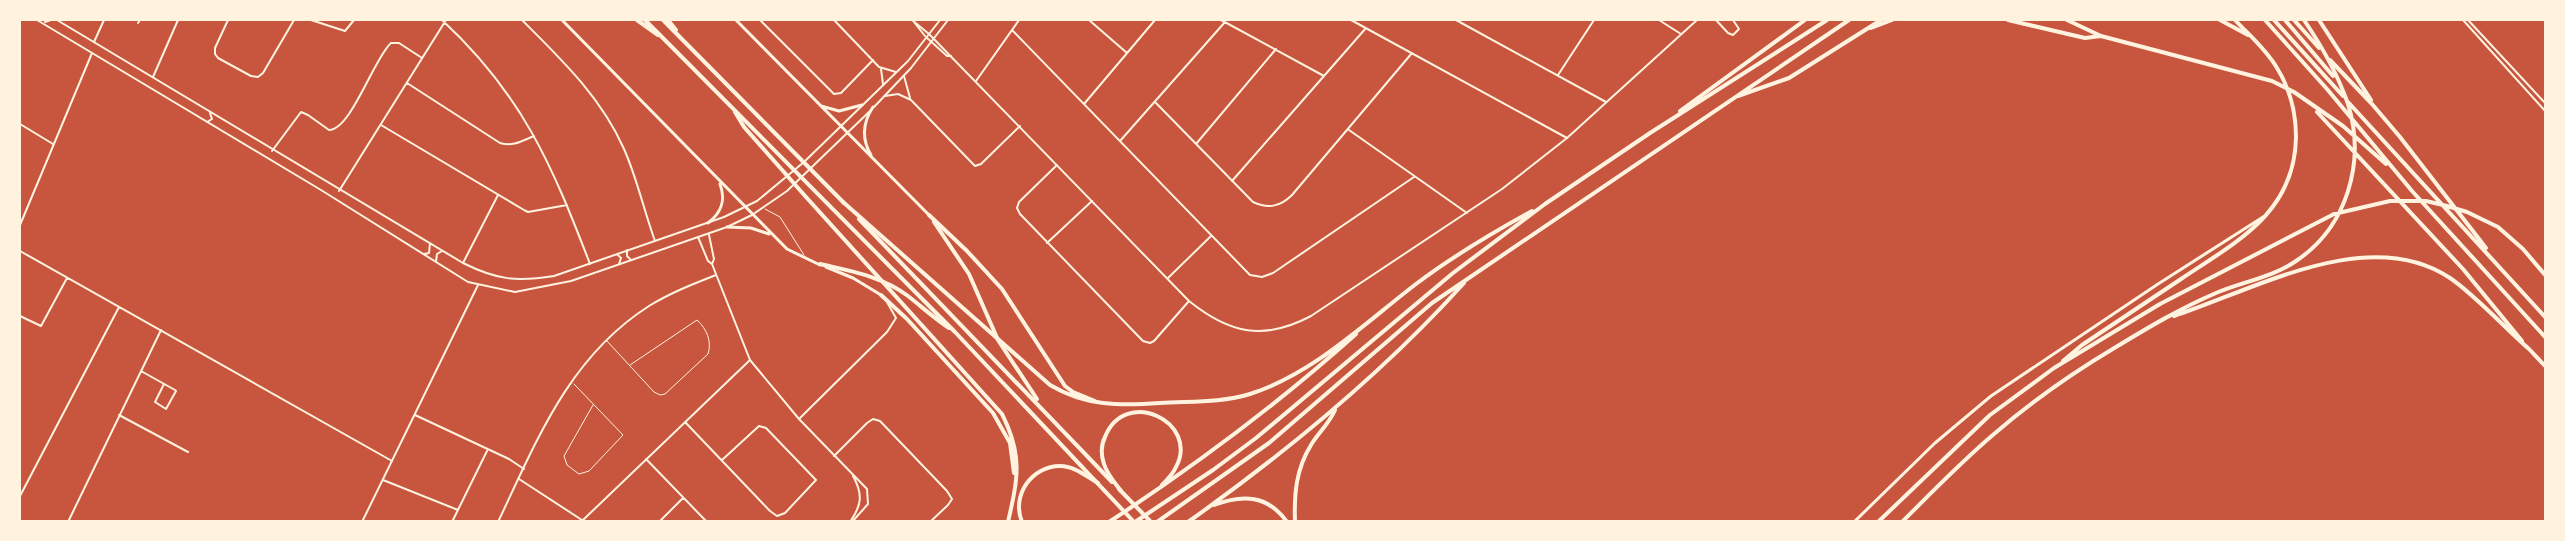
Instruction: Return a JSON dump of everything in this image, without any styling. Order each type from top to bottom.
[{"type":"highway","points":[[637,20],[668,42]]},
{"type":"highway","points":[[645,20],[735,112],[1002,414],[1012,433],[1017,460],[1016,484],[1008,522]]},
{"type":"highway","points":[[663,20],[842,201],[1151,522]]},
{"type":"highway","points":[[668,20],[688,45]]},
{"type":"highway","points":[[1650,133],[1805,20]]},
{"type":"highway","points":[[745,124],[955,332],[1134,522],[1256,438],[1453,273],[1545,204],[1650,133],[1827,20]]},
{"type":"highway","points":[[1157,522],[1269,443],[1432,303],[1849,20]]},
{"type":"highway","points":[[1731,99],[1789,78],[1881,20]]},
{"type":"highway","points":[[1859,33],[1892,20]]},
{"type":"highway","points":[[2008,20],[2085,38],[2101,36]]},
{"type":"highway","points":[[2067,20],[2101,36],[2272,81],[2294,92],[2343,126],[2393,170]]},
{"type":"highway","points":[[2220,20],[2253,39]]},
{"type":"highway","points":[[1878,522],[1990,415],[2082,345],[2243,237],[2278,201],[2289,177],[2295,154],[2296,139],[2291,101],[2275,65],[2235,20]]},
{"type":"highway","points":[[2265,20],[2327,89],[2393,170],[2546,338]]},
{"type":"highway","points":[[2274,20],[2411,173],[2546,318]]},
{"type":"highway","points":[[2286,20],[2336,80]]},
{"type":"highway","points":[[2294,20],[2372,104],[2499,266]]},
{"type":"highway","points":[[1902,522],[1993,434],[2065,380],[2185,307],[2276,271],[2297,260],[2317,244],[2339,216],[2352,181],[2354,142],[2347,103],[2304,20]]},
{"type":"highway","points":[[2319,20],[2365,88],[2372,104]]},
{"type":"highway","points":[[2313,107],[2463,269],[2546,367]]},
{"type":"highway","points":[[842,201],[1061,392],[1084,401],[1127,406],[1203,401],[1250,394],[1298,371],[1334,347],[1450,260],[1545,204]]},
{"type":"highway","points":[[2054,368],[2160,304],[2334,214],[2374,204],[2407,201],[2447,206],[2484,220],[2506,233],[2531,257],[2546,276]]},
{"type":"highway","points":[[929,215],[1002,289],[1065,386],[1073,392],[1104,404]]},
{"type":"highway","points":[[929,215],[954,248],[969,274],[998,340],[1046,412]]},
{"type":"highway","points":[[2165,319],[2321,265],[2348,258],[2376,256],[2412,260],[2451,279],[2529,349]]},
{"type":"highway","points":[[820,264],[868,276],[892,286],[955,332]]},
{"type":"highway","points":[[1188,522],[1336,408],[1434,315],[1468,278]]},
{"type":"highway","points":[[881,295],[907,319],[999,421],[1010,443],[1016,484]]},
{"type":"highway","points":[[1110,521],[1238,433],[1300,384],[1379,313]]},
{"type":"highway","points":[[1295,522],[1297,474],[1311,444],[1330,421],[1336,408]]},
{"type":"highway","points":[[1121,491],[1103,462],[1102,444],[1112,424],[1120,417],[1138,412],[1149,412],[1165,420],[1176,433],[1179,443],[1180,451],[1176,469],[1158,490]]},
{"type":"highway","points":[[1022,522],[1019,506],[1024,487],[1028,480],[1044,469],[1053,466],[1070,468],[1098,483]]},
{"type":"highway","points":[[1208,507],[1231,499],[1258,498],[1268,502],[1287,522]]},
{"type":"main road","points":[[562,20],[787,249],[852,278],[881,295]]},
{"type":"main road","points":[[736,20],[929,215]]},
{"type":"main road","points":[[819,105],[839,111],[862,105]]},
{"type":"main road","points":[[873,107],[865,123],[864,133],[869,152],[876,161]]},
{"type":"main road","points":[[708,223],[721,209],[723,200],[723,191],[713,176]]},
{"type":"main road","points":[[1854,522],[1935,443],[1991,396],[2267,214]]},
{"type":"main road","points":[[727,227],[751,228],[773,235]]},
{"type":"street","points":[[38,20],[311,184],[468,282],[515,292],[571,281],[709,234],[764,208],[787,191],[885,96],[904,76],[948,20]]},
{"type":"street","points":[[42,22],[51,20]]},
{"type":"street","points":[[57,20],[463,264],[487,275],[528,281],[554,276],[590,264],[745,208],[782,182],[840,127],[896,72],[940,20]]},
{"type":"street","points":[[94,42],[104,20]]},
{"type":"street","points":[[153,77],[178,20]]},
{"type":"street","points":[[228,20],[214,54],[251,76],[258,77],[263,73],[294,20]]},
{"type":"street","points":[[311,20],[345,31],[354,20]]},
{"type":"street","points":[[339,191],[444,20],[503,86],[534,135],[567,205],[590,264]]},
{"type":"street","points":[[522,20],[571,69],[602,108],[625,150],[655,241]]},
{"type":"street","points":[[760,20],[834,94],[841,93],[873,60]]},
{"type":"street","points":[[834,20],[879,67],[883,84]]},
{"type":"street","points":[[976,81],[1019,20]]},
{"type":"street","points":[[1089,20],[1127,52]]},
{"type":"street","points":[[1084,104],[1155,20]]},
{"type":"street","points":[[1221,20],[1324,76]]},
{"type":"street","points":[[1351,20],[1567,138]]},
{"type":"street","points":[[1456,20],[1606,102]]},
{"type":"street","points":[[1557,75],[1594,20]]},
{"type":"street","points":[[1659,20],[1681,34]]},
{"type":"street","points":[[913,21],[934,38],[1189,301],[1207,316],[1226,326],[1259,332],[1277,331],[1295,325],[1332,303],[1502,189],[1567,138],[1697,20]]},
{"type":"street","points":[[1716,20],[1728,33],[1733,35],[1739,29],[1732,20]]},
{"type":"street","points":[[2463,20],[2546,112]]},
{"type":"street","points":[[2468,20],[2546,104]]},
{"type":"street","points":[[913,21],[926,37],[951,56]]},
{"type":"street","points":[[1120,141],[1225,22]]},
{"type":"street","points":[[1232,180],[1366,28]]},
{"type":"street","points":[[1012,30],[1250,275],[1262,277],[1273,273],[1414,177]]},
{"type":"street","points":[[272,151],[301,112],[329,130],[337,128],[350,111],[391,43],[399,43],[422,58]]},
{"type":"street","points":[[1196,144],[1276,49]]},
{"type":"street","points":[[20,225],[93,53]]},
{"type":"street","points":[[1155,102],[1253,202],[1270,206],[1278,205],[1292,195],[1412,53]]},
{"type":"street","points":[[879,67],[896,72]]},
{"type":"street","points":[[904,76],[911,100]]},
{"type":"street","points":[[406,83],[500,143],[516,144],[534,135]]},
{"type":"street","points":[[885,96],[898,94],[911,100],[975,166],[981,164],[1020,126]]},
{"type":"street","points":[[207,122],[212,119],[209,112]]},
{"type":"street","points":[[20,124],[53,144]]},
{"type":"street","points":[[381,125],[528,212],[567,205]]},
{"type":"street","points":[[1348,129],[1467,213]]},
{"type":"street","points":[[1057,165],[1017,206],[1020,214],[1047,243],[1143,341],[1150,343],[1155,341],[1189,301]]},
{"type":"street","points":[[311,184],[312,178],[317,177]]},
{"type":"street","points":[[463,264],[498,195]]},
{"type":"street","points":[[1047,243],[1092,201]]},
{"type":"street","points":[[709,234],[714,259],[712,264]]},
{"type":"street","points":[[1168,278],[1211,236]]},
{"type":"street","points":[[698,237],[708,261],[712,264],[750,360],[799,419],[864,485],[869,496],[864,511],[851,522]]},
{"type":"street","points":[[424,254],[429,253],[430,243]]},
{"type":"street","points":[[627,250],[627,256],[631,260]]},
{"type":"street","points":[[20,251],[392,461]]},
{"type":"street","points":[[436,262],[437,254],[442,251]]},
{"type":"street","points":[[616,254],[621,258],[619,264]]},
{"type":"street","points":[[498,522],[559,398],[571,380],[606,340],[667,296],[716,275]]},
{"type":"street","points":[[20,316],[41,326],[67,278]]},
{"type":"street","points":[[362,522],[478,285]]},
{"type":"street","points":[[799,419],[894,322],[896,318],[893,311],[881,295]]},
{"type":"street","points":[[20,496],[119,307]]},
{"type":"street","points":[[68,522],[161,330]]},
{"type":"street","points":[[519,478],[584,521],[750,360]]},
{"type":"street","points":[[141,371],[164,384],[176,391],[166,409],[154,402],[164,384]]},
{"type":"street","points":[[119,415],[188,452]]},
{"type":"street","points":[[414,415],[524,468]]},
{"type":"street","points":[[834,456],[867,423],[873,419],[880,421],[952,499],[930,522]]},
{"type":"street","points":[[685,422],[722,460],[777,516],[785,513],[816,480],[766,428],[759,426],[722,460]]},
{"type":"street","points":[[452,522],[487,450]]},
{"type":"street","points":[[646,459],[707,522]]},
{"type":"street","points":[[851,474],[861,496],[859,507],[851,522]]},
{"type":"street","points":[[382,480],[458,510]]},
{"type":"street","points":[[659,522],[684,498]]},
{"type":"lane","points":[[764,208],[780,217],[809,260]]},
{"type":"lane","points":[[606,340],[656,394],[663,394],[708,354],[711,345],[697,320],[630,365]]},
{"type":"lane","points":[[571,380],[623,435],[589,471],[579,474],[567,465],[564,456],[593,405]]}]
